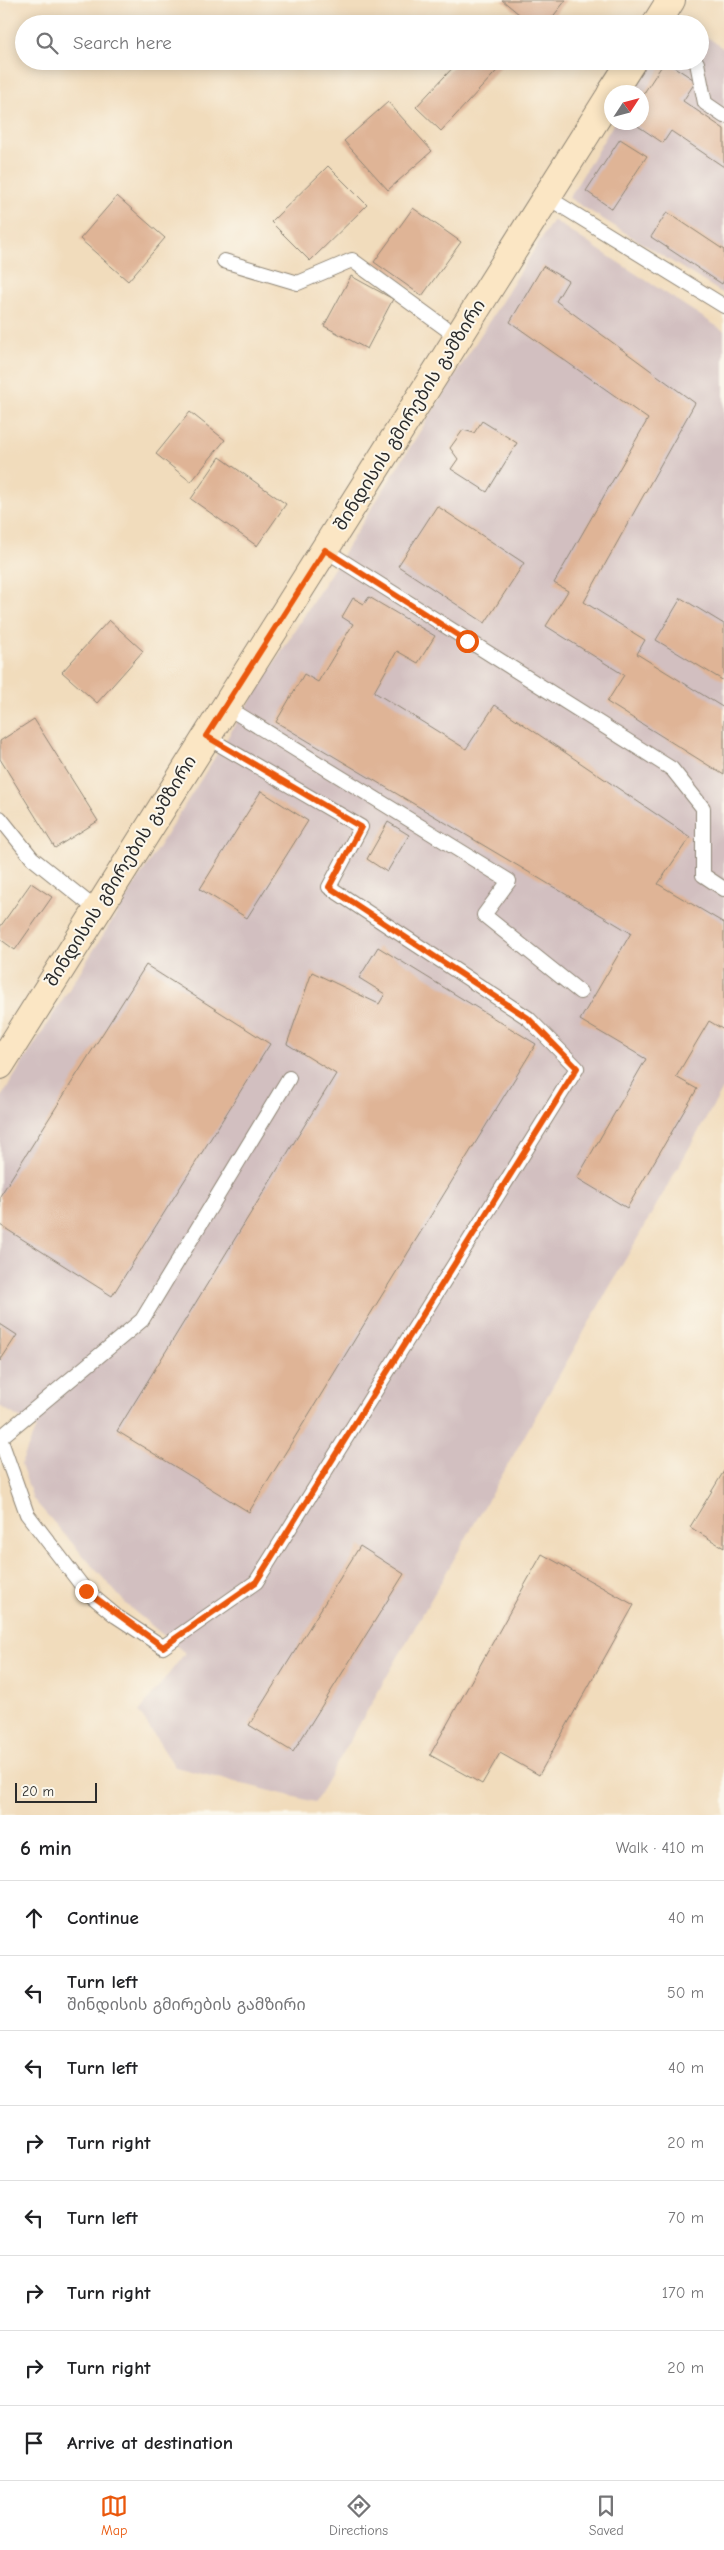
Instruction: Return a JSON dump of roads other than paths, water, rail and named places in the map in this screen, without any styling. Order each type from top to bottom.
[{"type":"main road","points":[[662,15],[671,0]]},
{"type":"main road","name":"შინდისის გმირების გამზირი","points":[[617,85],[626,70]]},
{"type":"main road","name":"შინდისის გმირების გამზირი","points":[[0,1065],[604,106]]},
{"type":"lane","points":[[699,70],[705,103],[724,116]]},
{"type":"lane","points":[[547,196],[724,306]]},
{"type":"lane","points":[[224,261],[298,283],[352,260],[459,338]]},
{"type":"lane","points":[[325,550],[672,769],[703,808],[703,875],[724,888]]},
{"type":"lane","points":[[225,706],[509,881],[484,915],[580,992]]},
{"type":"lane","points":[[206,736],[361,827],[329,887],[528,1018],[577,1068],[256,1582],[163,1647],[86,1591],[27,1514],[0,1438],[142,1320],[289,1078]]},
{"type":"lane","points":[[0,818],[32,858],[96,910]]}]
